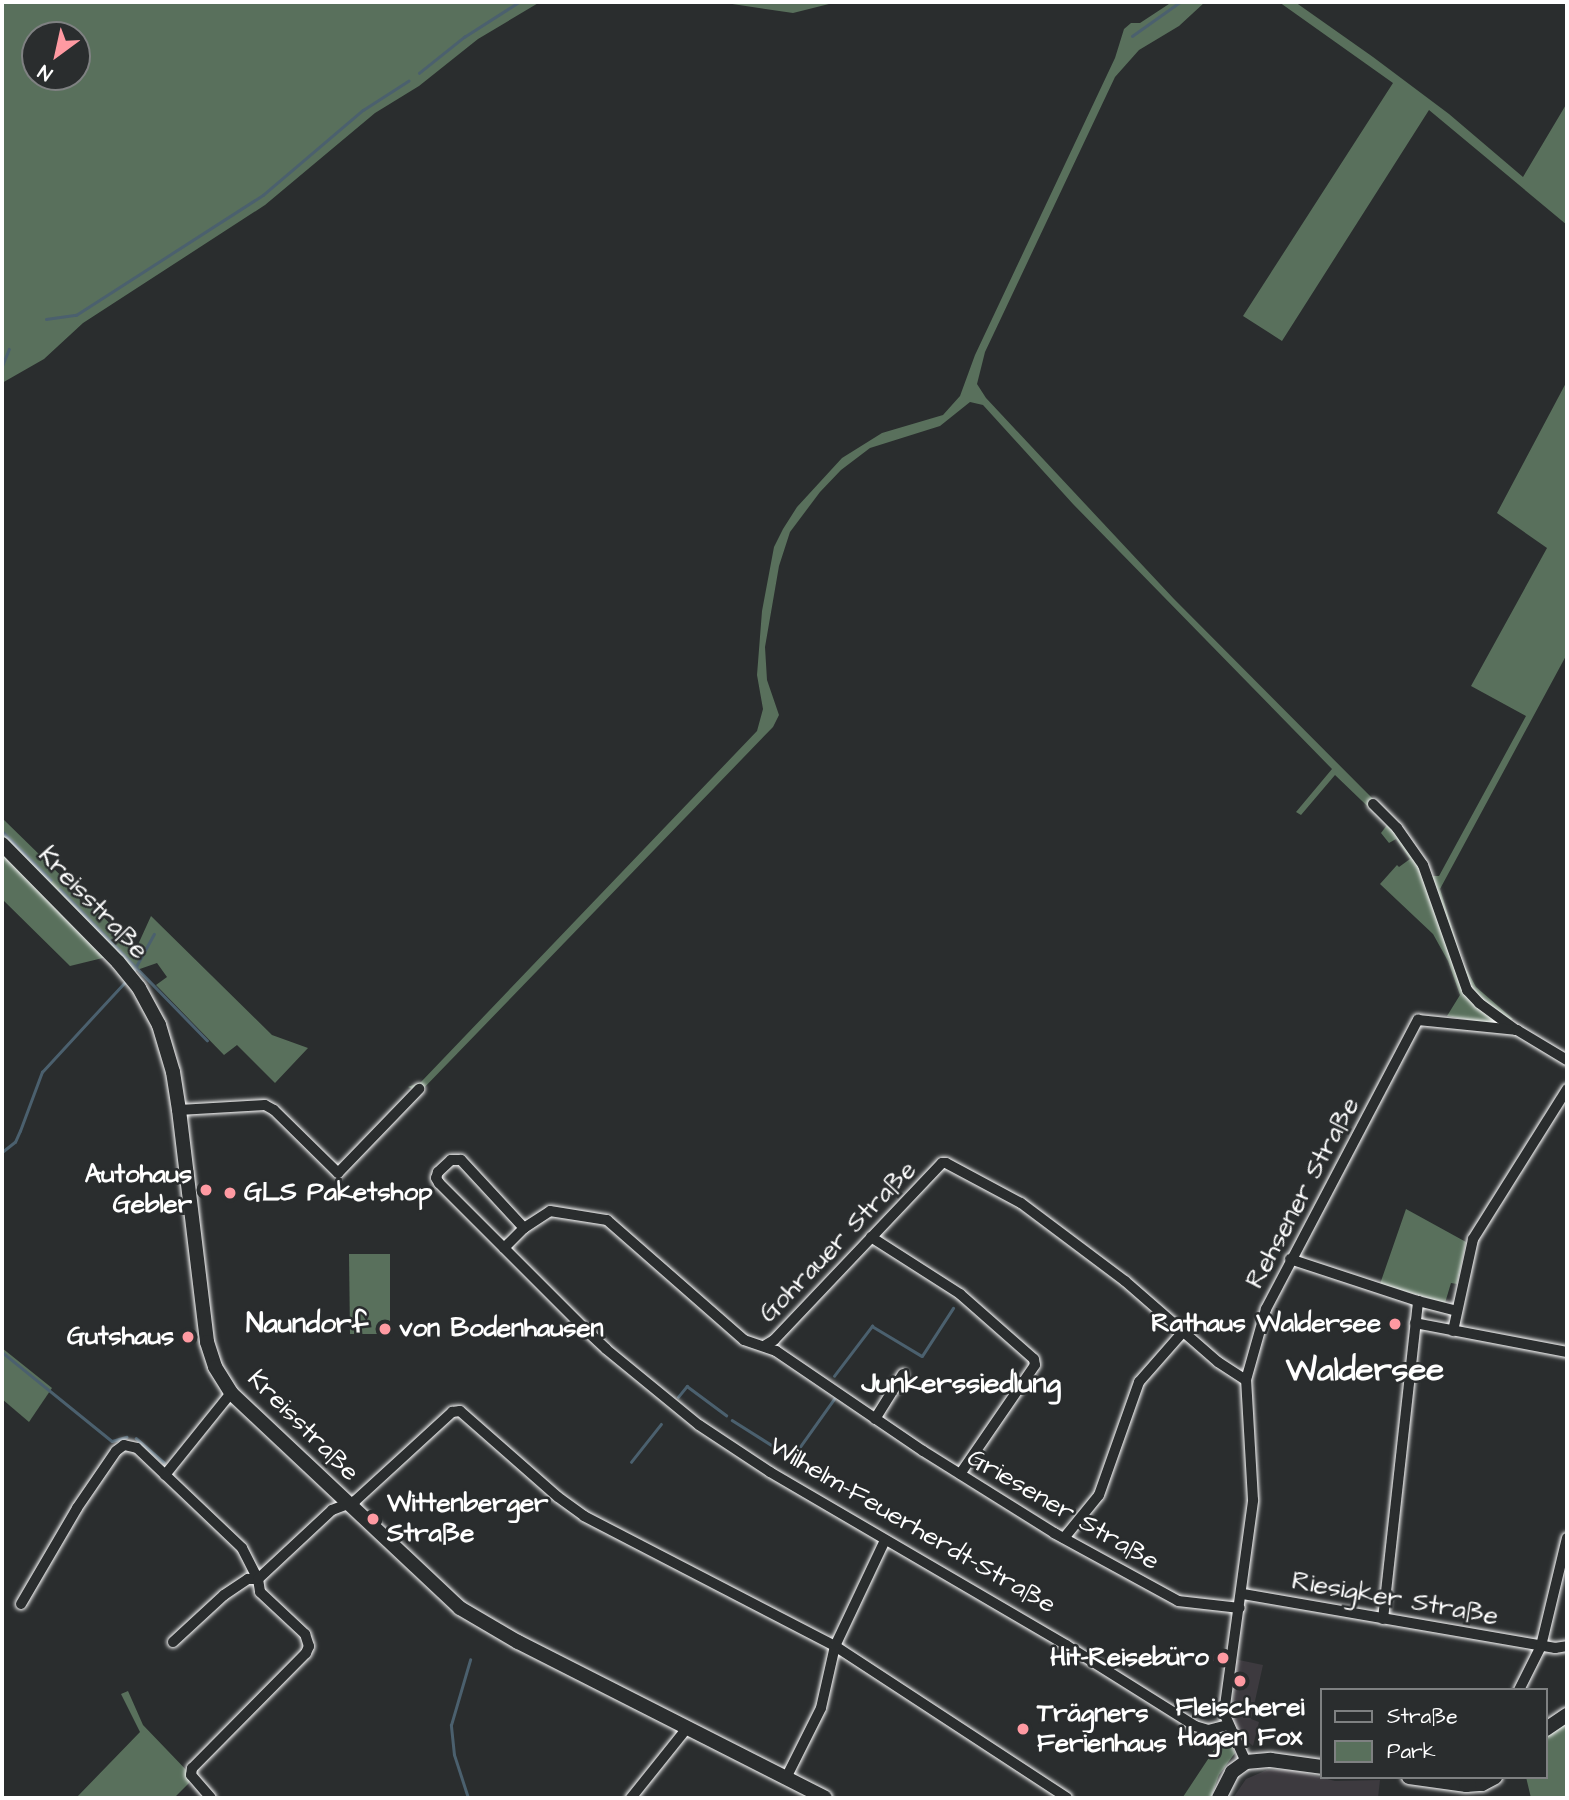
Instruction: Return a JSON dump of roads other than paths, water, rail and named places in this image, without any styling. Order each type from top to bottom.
[{"type":"main road","name":"Kreisstraße","points":[[2,844],[106,948],[139,988],[167,1046],[179,1110],[207,1342],[215,1367],[231,1393],[460,1608],[506,1635],[825,1798]]},
{"type":"main road","points":[[1548,1728],[1567,1715]]},
{"type":"main road","points":[[1219,1798],[1232,1772],[1246,1762],[1270,1760],[1320,1767]]},
{"type":"main road","points":[[1423,1779],[1466,1785],[1482,1784],[1491,1779]]},
{"type":"street","points":[[1373,804],[1397,828],[1423,865],[1467,990],[1479,1003],[1517,1030],[1567,1060]]},
{"type":"street","name":"Rehsener Straße","points":[[1227,1726],[1224,1713],[1253,1500],[1246,1380],[1266,1309],[1418,1020],[1517,1030]]},
{"type":"street","points":[[179,1110],[265,1105],[274,1110],[338,1173],[419,1089]]},
{"type":"street","points":[[1453,1331],[1473,1239],[1567,1089]]},
{"type":"street","name":"Wilhelm-Feuerherdt-Straße","points":[[524,1228],[461,1160],[451,1160],[438,1172],[436,1178],[439,1183],[606,1349],[678,1409],[771,1472],[1066,1645],[1195,1726],[1208,1730],[1227,1726]]},
{"type":"street","name":"Gohrauer Straße","points":[[764,1346],[774,1340],[942,1163],[946,1163],[1021,1203],[1125,1281],[1218,1362],[1246,1380]]},
{"type":"street","name":"Griesener Straße","points":[[524,1228],[550,1211],[607,1220],[744,1340],[754,1346],[764,1346],[960,1474],[1064,1538],[1178,1601],[1240,1608]]},
{"type":"street","points":[[504,1248],[524,1228]]},
{"type":"street","points":[[871,1237],[960,1294],[1034,1359],[1035,1365],[960,1474]]},
{"type":"street","points":[[1290,1259],[1457,1311]]},
{"type":"street","points":[[1383,1619],[1418,1301]]},
{"type":"street","points":[[1415,1323],[1567,1352]]},
{"type":"street","points":[[1064,1538],[1099,1495],[1139,1382],[1183,1332]]},
{"type":"street","points":[[875,1419],[903,1374]]},
{"type":"street","points":[[165,1475],[231,1393]]},
{"type":"street","points":[[173,1642],[224,1595],[248,1579],[258,1579],[332,1510],[347,1504],[400,1463],[452,1412],[460,1410],[558,1497],[584,1516],[835,1646],[1067,1798]]},
{"type":"street","points":[[21,1604],[77,1508],[116,1451],[130,1444],[242,1548],[258,1579],[260,1592],[305,1634],[310,1646],[192,1768],[191,1775],[211,1798]]},
{"type":"street","points":[[1520,1688],[1541,1646],[1567,1538]]},
{"type":"street","points":[[786,1779],[821,1708],[835,1646],[886,1540]]},
{"type":"street","name":"Riesigker Straße","points":[[1242,1594],[1541,1646],[1567,1646]]},
{"type":"street","points":[[1227,1726],[1242,1749],[1246,1762]]},
{"type":"street","points":[[631,1798],[687,1728]]},
{"type":"waterway","points":[[419,73],[464,37],[519,2]]},
{"type":"waterway","points":[[1132,36],[1180,2]]},
{"type":"waterway","points":[[46,319],[76,315],[263,195],[363,110],[408,81]]},
{"type":"waterway","points":[[2,366],[9,349]]},
{"type":"waterway","points":[[2,831],[51,880]]},
{"type":"waterway","points":[[60,889],[207,1040]]},
{"type":"waterway","points":[[133,972],[154,934]]},
{"type":"waterway","points":[[2,1152],[15,1142],[42,1072],[126,981]]},
{"type":"waterway","points":[[834,1376],[872,1326],[922,1356],[953,1308]]},
{"type":"waterway","points":[[2,1352],[112,1441],[126,1437]]},
{"type":"waterway","points":[[678,1397],[687,1386],[726,1415]]},
{"type":"waterway","points":[[732,1420],[792,1458],[834,1399]]},
{"type":"waterway","points":[[631,1462],[661,1424]]},
{"type":"waterway","points":[[136,1438],[164,1462]]},
{"type":"waterway","points":[[468,1798],[454,1755],[451,1725],[470,1660]]},
{"type":"place","name":"Autohaus Gebler","points":[[206,1190]]},
{"type":"place","name":"GLS Paketshop","points":[[230,1193]]},
{"type":"place","name":"Rathaus Waldersee","points":[[1395,1324]]},
{"type":"place","name":"von Bodenhausen","points":[[385,1329]]},
{"type":"place","name":"Gutshaus","points":[[188,1337]]},
{"type":"place","name":"Wittenberger Straße","points":[[373,1519]]},
{"type":"place","name":"Hit-Reisebüro","points":[[1223,1658]]},
{"type":"place","name":"Fleischerei Hagen Fox","points":[[1240,1681]]},
{"type":"place","name":"Trägners Ferienhaus","points":[[1023,1729]]},
{"type":"district","name":"Naundorf","points":[[307,1324]]},
{"type":"district","name":"Waldersee","points":[[1365,1371]]},
{"type":"district","name":"Junkerssiedlung","points":[[961,1384]]}]
